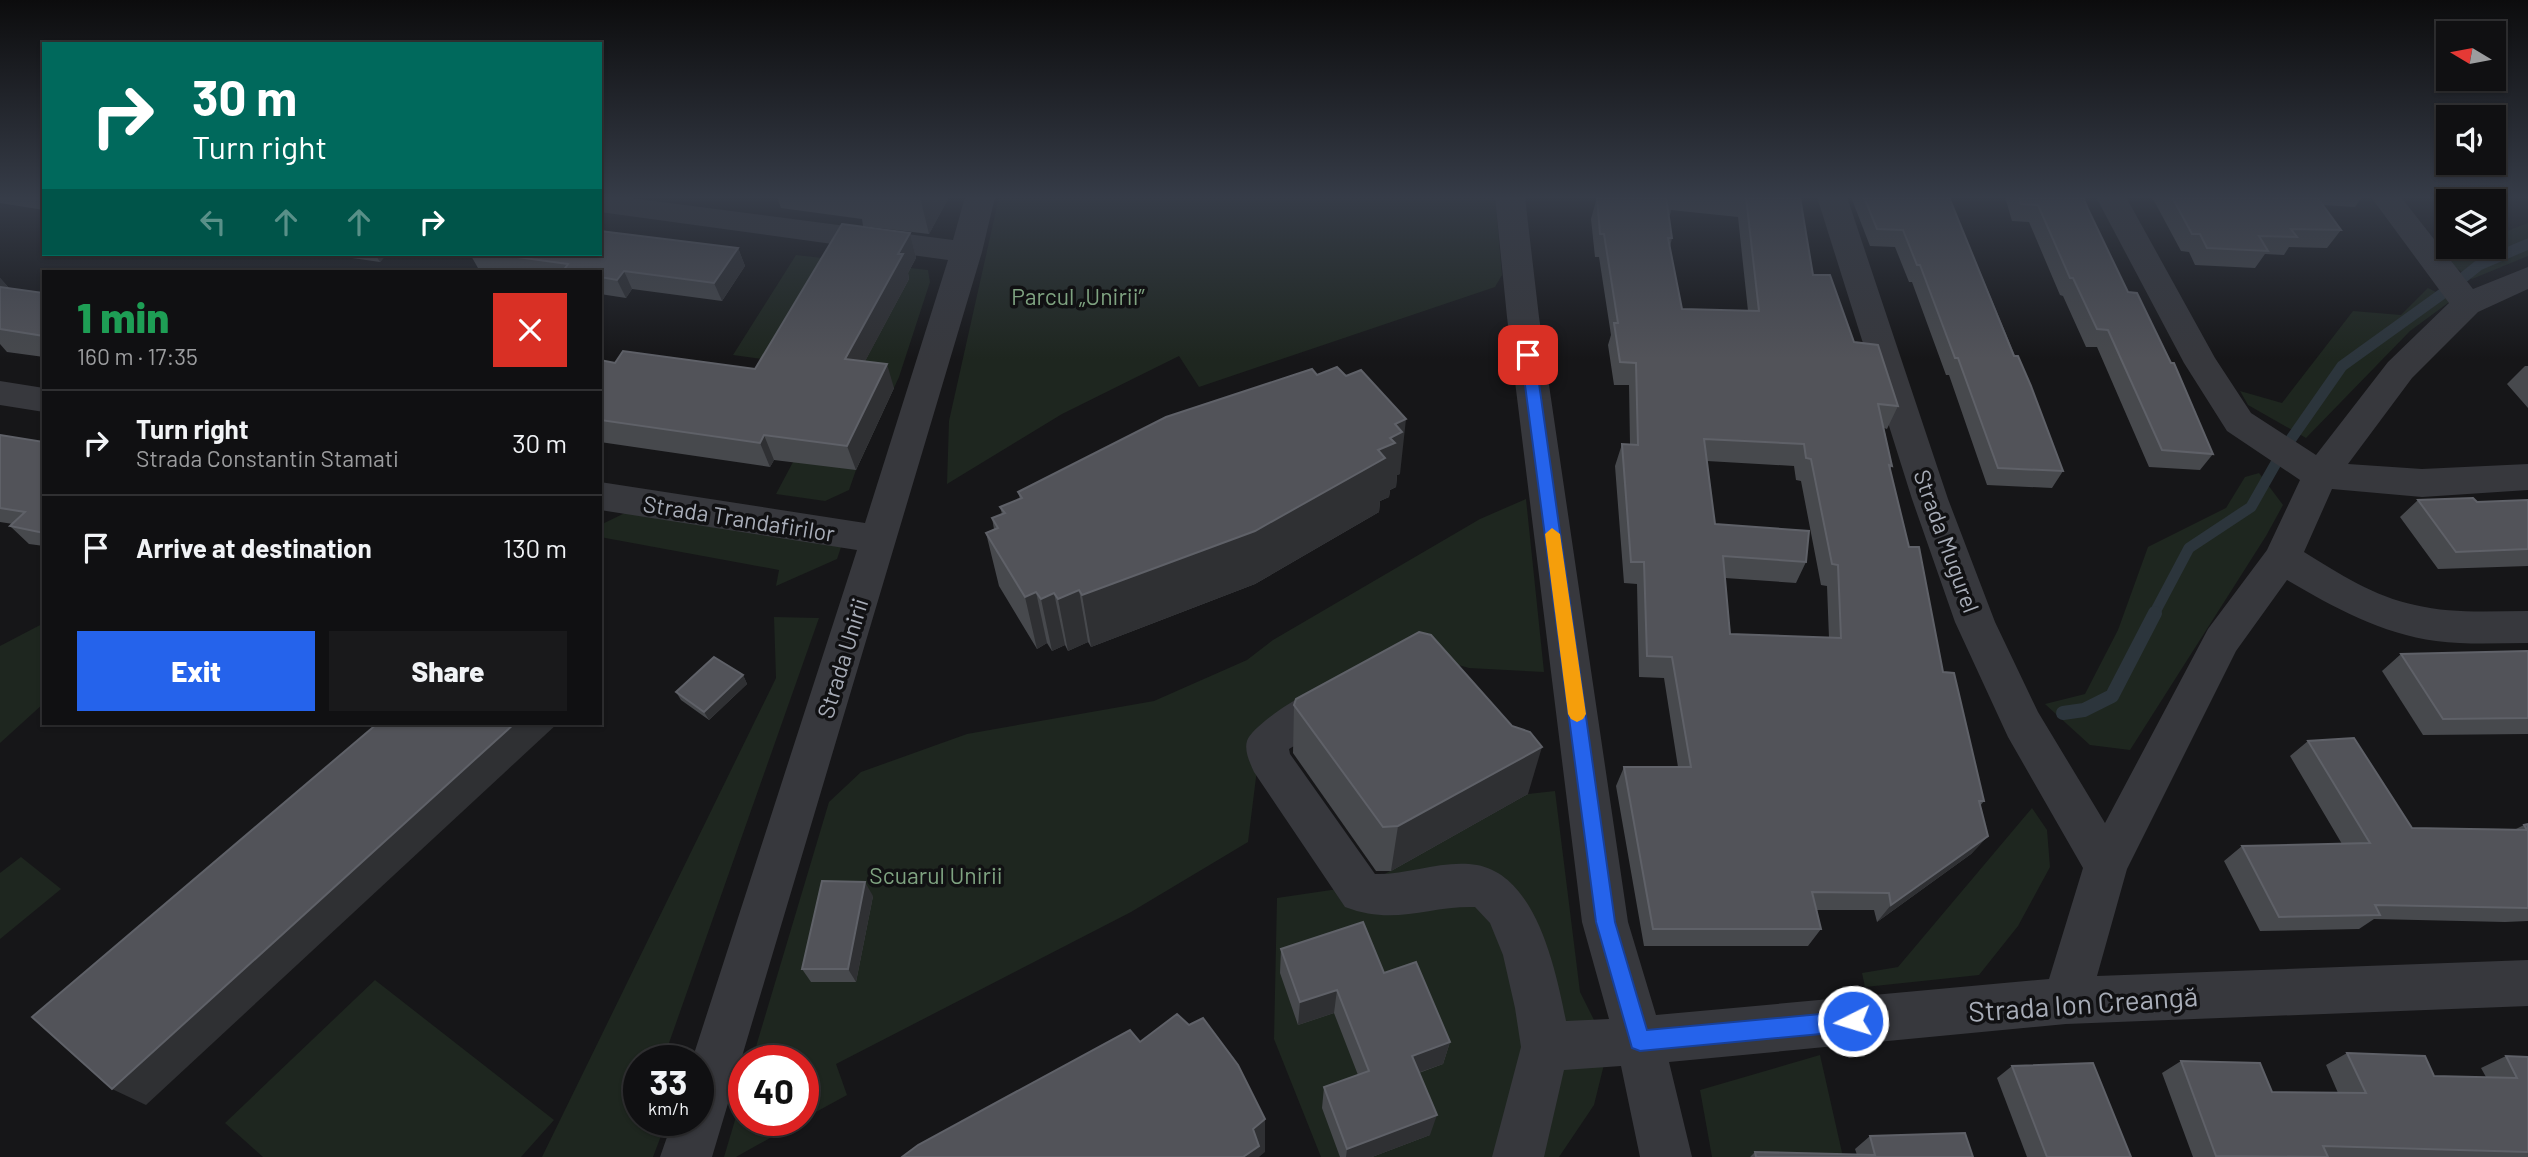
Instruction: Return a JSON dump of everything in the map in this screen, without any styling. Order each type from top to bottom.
[{"type":"street","points":[[951,251],[966,253]]},
{"type":"street","points":[[1516,251],[1526,343],[1605,922],[1640,1041],[1656,1151]]},
{"type":"street","name":"Strada Mugurel","points":[[1850,251],[1930,499],[1975,622],[2023,724],[2106,866]]},
{"type":"street","points":[[2140,251],[2201,363],[2239,422],[2320,474],[2422,482],[2528,477]]},
{"type":"street","points":[[2427,251],[2467,304]]},
{"type":"street","name":"Strada Unirii","points":[[714,1067],[966,253]]},
{"type":"street","points":[[2066,1001],[2106,866],[2222,640],[2282,558],[2320,474],[2400,369],[2467,304],[2528,277]]},
{"type":"street","points":[[0,393],[42,400]]},
{"type":"street","name":"Strada Trandafirilor","points":[[602,496],[877,539]]},
{"type":"street","points":[[2282,558],[2337,591],[2409,618],[2434,625],[2528,627]]},
{"type":"street","points":[[1376,677],[1277,733],[1267,743],[1269,759],[1361,892],[1378,897],[1479,886],[1498,896],[1514,923],[1541,1007],[1545,1047],[1518,1157]]},
{"type":"street","name":"Strada Ion Creangă","points":[[1545,1047],[1640,1041],[2066,1001],[2528,983]]},
{"type":"street","name":"Strada Unirii","points":[[686,1157],[693,1136]]},
{"type":"green space","name":"Parcul „Unirii”","points":[[987,251],[1500,251],[1502,275],[1495,287],[1199,387],[1179,356],[1062,414],[947,484],[949,421]]},
{"type":"green space","points":[[2506,251],[2528,251],[2528,256],[2472,279],[2446,261],[2506,259]]},
{"type":"green space","points":[[796,255],[928,270],[930,282],[899,377],[849,490],[825,501],[776,494],[842,370],[733,355]]},
{"type":"green space","points":[[2428,288],[2452,300],[2410,331],[2306,438],[2248,405],[2240,391],[2282,403],[2353,311],[2401,315]]},
{"type":"green space","points":[[2259,473],[2283,505],[2266,536],[2130,750],[2090,745],[2045,704],[2085,694],[2118,630],[2148,547],[2226,508],[2245,477]]},
{"type":"green space","name":"Scuarul Unirii","points":[[1526,499],[1544,672],[1469,668],[1406,650],[1262,729],[1248,842],[1131,912],[836,1064],[847,1095],[819,1110],[819,1045],[756,1045],[829,802],[861,772],[967,734],[1154,701],[1247,660],[1273,640],[1480,519]]},
{"type":"green space","points":[[625,513],[841,547],[837,559],[776,586],[779,570],[602,537],[602,524]]},
{"type":"green space","points":[[774,617],[819,618],[668,1045],[623,1045],[623,1136],[661,1136],[653,1157],[542,1157],[776,678]]},
{"type":"green space","points":[[42,624],[42,705],[0,743],[0,646]]},
{"type":"green space","points":[[1555,791],[1580,992],[1608,1048],[1594,1105],[1559,1157],[1321,1157],[1274,1039],[1277,898],[1365,885],[1528,794]]},
{"type":"green space","points":[[2032,808],[2047,830],[2050,867],[2018,926],[1979,975],[1865,987],[1862,973],[1898,967]]},
{"type":"green space","points":[[21,857],[61,889],[0,939],[0,873]]},
{"type":"green space","points":[[375,980],[554,1120],[521,1157],[263,1157],[225,1123]]},
{"type":"green space","points":[[1820,1055],[1843,1157],[1712,1157],[1700,1090]]},
{"type":"green space","points":[[730,1136],[773,1136],[736,1157],[724,1157]]},
{"type":"building","points":[[602,251],[736,251],[714,283],[624,271],[617,280],[602,277],[602,270],[564,270],[568,264],[510,256],[602,256]]},
{"type":"building","points":[[826,251],[900,251],[898,254],[903,254],[845,359],[887,364],[847,446],[764,435],[760,443],[602,420],[602,360],[615,363],[623,351],[755,369]]},
{"type":"building","points":[[1607,251],[1671,251],[1682,309],[1759,311],[1752,251],[1809,251],[1813,275],[1830,275],[1854,342],[1878,345],[1898,406],[1878,404],[1892,466],[1889,465],[1909,547],[1919,547],[1943,672],[1954,673],[1984,801],[1979,801],[1988,836],[1891,905],[1889,893],[1812,892],[1821,929],[1653,929],[1624,767],[1691,767],[1672,657],[1647,656],[1644,562],[1631,562],[1622,444],[1638,445],[1636,363],[1620,362],[1614,323],[1618,323]],"holes":[[[1704,439],[1804,444],[1806,458],[1811,459],[1832,564],[1838,565],[1841,638],[1730,634],[1723,556],[1806,562],[1809,531],[1715,524]]]},
{"type":"building","points":[[1911,251],[1971,251],[2014,356],[2018,356],[2031,386],[2063,471],[1998,468],[1958,358],[1955,358],[1920,265],[1917,265]]},
{"type":"building","points":[[2058,251],[2108,251],[2128,292],[2137,293],[2171,363],[2174,363],[2213,454],[2162,450],[2108,330],[2097,329],[2073,278],[2070,278]]},
{"type":"building","points":[[0,287],[42,293],[42,336],[0,329]]},
{"type":"building","points":[[1337,367],[1346,376],[1361,370],[1406,419],[1395,424],[1402,432],[1390,438],[1395,443],[1378,450],[1385,458],[1255,531],[1082,595],[1079,590],[1058,599],[1054,593],[1041,599],[1036,592],[1025,597],[986,533],[998,528],[992,518],[1005,513],[1000,507],[1022,498],[1018,492],[1166,417],[1312,369],[1317,375]]},
{"type":"building","points":[[0,435],[42,442],[42,533],[10,526],[25,512],[0,508]]},
{"type":"building","points":[[2473,498],[2477,502],[2528,500],[2528,549],[2456,552],[2418,500]]},
{"type":"building","points":[[1419,632],[1431,635],[1512,726],[1530,732],[1542,747],[1398,826],[1383,827],[1294,705],[1296,699]]},
{"type":"building","points":[[2528,651],[2528,718],[2443,719],[2401,654]]},
{"type":"building","points":[[714,657],[743,675],[704,712],[676,692]]},
{"type":"building","points":[[376,725],[513,725],[112,1089],[32,1017]]},
{"type":"building","points":[[2354,738],[2412,828],[2527,830],[2524,825],[2528,824],[2528,908],[2375,905],[2380,915],[2279,917],[2242,846],[2370,843],[2308,741]]},
{"type":"building","points":[[822,881],[865,882],[848,969],[802,969]]},
{"type":"building","points":[[1363,922],[1384,973],[1416,962],[1450,1042],[1412,1056],[1437,1115],[1347,1149],[1324,1087],[1369,1071],[1337,990],[1300,1002],[1281,949]]},
{"type":"building","points":[[1177,1014],[1189,1025],[1203,1018],[1238,1065],[1265,1119],[1253,1129],[1259,1146],[1243,1157],[902,1157],[918,1145],[1130,1030],[1140,1042]]},
{"type":"building","points":[[2347,1053],[2425,1056],[2434,1076],[2517,1078],[2506,1056],[2528,1057],[2528,1152],[2323,1146],[2328,1157],[2216,1156],[2181,1061],[2260,1063],[2272,1092],[2366,1093]]},
{"type":"building","points":[[2093,1063],[2131,1157],[2047,1157],[2012,1066]]},
{"type":"building","points":[[1965,1133],[1973,1157],[1756,1157],[1755,1152],[1875,1155],[1870,1136]]},
{"type":"waterway","points":[[2464,277],[2479,265],[2512,251]]},
{"type":"waterway","points":[[2291,439],[2342,366],[2442,294]]},
{"type":"waterway","points":[[2154,614],[2189,548],[2251,507],[2276,463]]},
{"type":"waterway","points":[[2063,713],[2084,710],[2112,696],[2155,613]]},
{"type":"slow traffic","points":[[1552,534],[1577,714]]},
{"type":"route","points":[[1528,355],[1605,922],[1640,1041],[1853,1021]]}]
